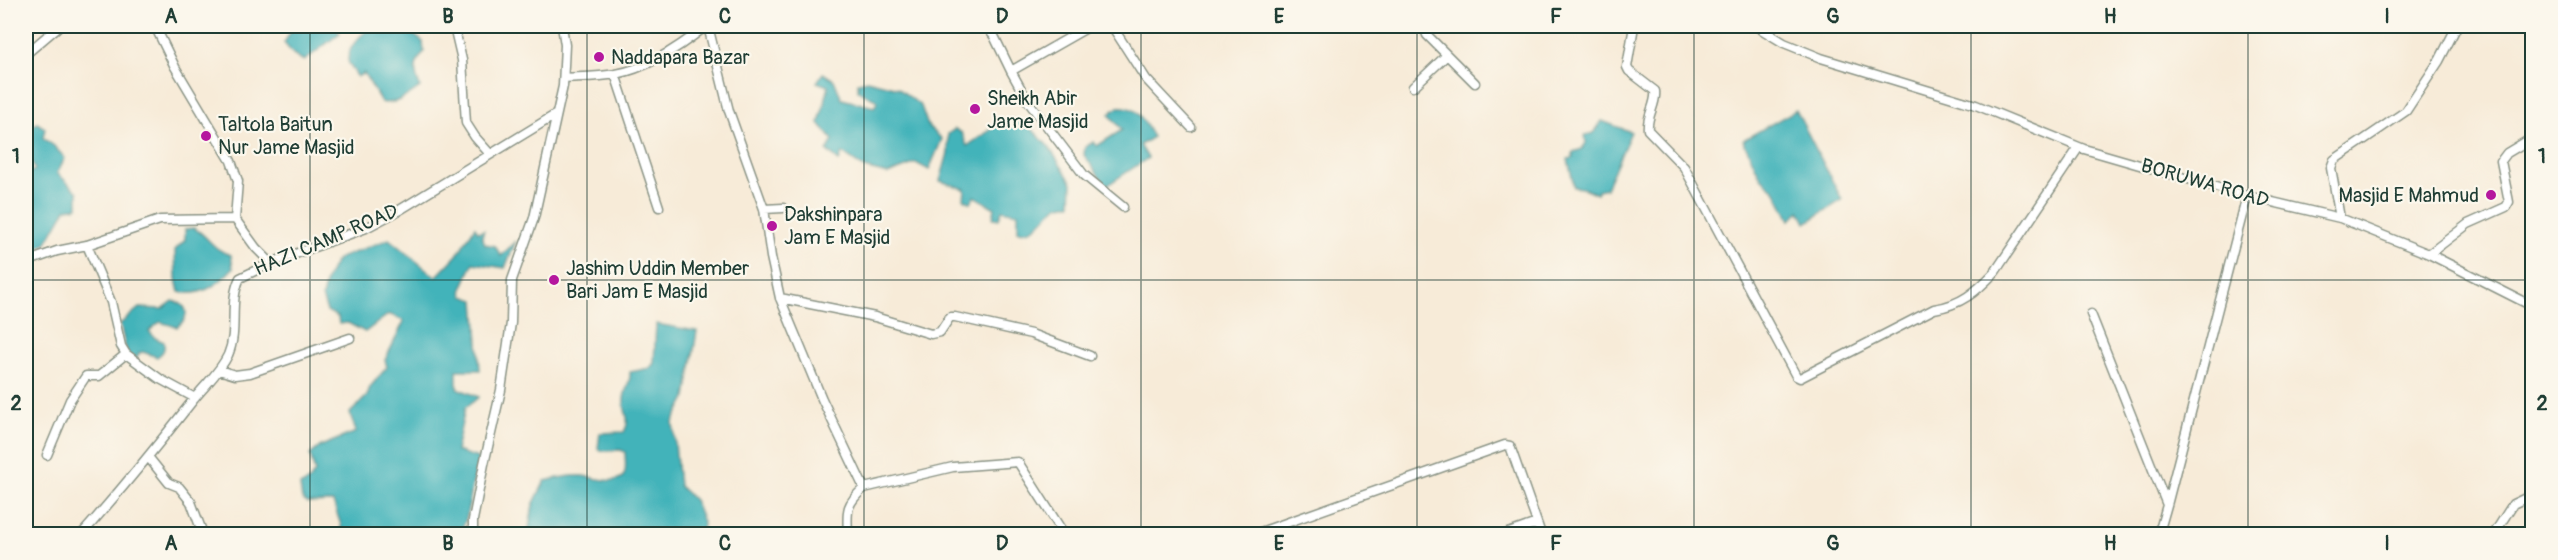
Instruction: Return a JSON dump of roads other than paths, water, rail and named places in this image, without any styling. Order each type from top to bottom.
[{"type":"street","points":[[26,54],[59,26]]},
{"type":"street","points":[[154,26],[175,67],[231,161],[238,181],[235,219],[256,248],[272,263]]},
{"type":"street","points":[[454,26],[462,60],[466,123],[490,154]]},
{"type":"street","points":[[473,534],[480,486],[501,390],[511,322],[512,280],[534,218],[564,78],[565,45],[562,26]]},
{"type":"street","points":[[564,78],[615,74],[633,69],[683,45],[707,26],[729,111],[764,208],[780,298],[822,399],[864,489]]},
{"type":"street","points":[[986,26],[994,36],[1027,100],[1084,175],[1123,207]]},
{"type":"street","points":[[1011,71],[1090,26]]},
{"type":"street","points":[[1112,26],[1146,78],[1191,127]]},
{"type":"street","points":[[1424,26],[1427,35],[1475,83]]},
{"type":"street","points":[[1634,26],[1627,67],[1655,91],[1656,97],[1647,122],[1648,130],[1684,167],[1794,372],[1800,378],[1934,309],[1962,302],[1978,290],[1995,272],[2079,147]]},
{"type":"street","name":"BORUWA ROAD","points":[[1756,26],[1785,44],[1976,105],[2079,147],[2247,196],[2340,218],[2430,254],[2532,306]]},
{"type":"street","points":[[2340,218],[2331,168],[2334,160],[2406,111],[2439,61],[2457,26]]},
{"type":"street","points":[[1413,87],[1447,55]]},
{"type":"street","points":[[615,74],[659,207]]},
{"type":"street","name":"HAZI CAMP ROAD","points":[[82,534],[149,458],[219,370],[234,336],[237,284],[244,274],[366,228],[398,212],[555,115]]},
{"type":"street","points":[[2430,254],[2468,224],[2506,207],[2509,202],[2501,161],[2507,153],[2532,138]]},
{"type":"street","points":[[2156,534],[2167,505],[2247,196]]},
{"type":"street","points":[[764,208],[783,208]]},
{"type":"street","points":[[26,262],[57,251],[87,245],[160,220],[235,219]]},
{"type":"street","points":[[87,245],[111,302],[121,346],[126,354],[160,379],[195,398]]},
{"type":"street","points":[[780,298],[875,317],[931,334],[940,332],[947,319],[955,317],[1031,334],[1090,356]]},
{"type":"street","points":[[2091,314],[2167,505]]},
{"type":"street","points":[[219,370],[234,375],[250,373],[350,338]]},
{"type":"street","points":[[47,454],[70,400],[86,376],[99,376],[126,354]]},
{"type":"street","points":[[1255,534],[1505,446],[1510,446],[1541,534]]},
{"type":"street","points":[[149,458],[169,483],[179,487],[191,502],[202,534]]},
{"type":"street","points":[[849,534],[847,509],[851,499],[864,489],[953,467],[1018,462],[1063,534]]},
{"type":"street","points":[[2494,534],[2513,504],[2532,495]]},
{"type":"street","points":[[1506,534],[1537,523]]},
{"type":"water","points":[[303,26],[333,26],[340,33],[304,61],[293,54],[284,43],[291,31]]},
{"type":"water","points":[[373,26],[406,29],[423,42],[424,52],[416,69],[420,87],[397,101],[381,102],[364,73],[357,77],[348,62],[353,45]]},
{"type":"water","points":[[823,73],[834,80],[842,99],[874,107],[878,101],[858,91],[858,82],[867,80],[898,88],[921,106],[928,126],[942,139],[929,170],[916,163],[888,174],[864,168],[842,153],[839,161],[827,151],[833,140],[819,123],[828,90],[828,86],[817,82]]},
{"type":"water","points":[[1118,107],[1131,109],[1140,116],[1153,137],[1140,145],[1148,158],[1106,186],[1084,155],[1085,147],[1093,142],[1097,146],[1122,130],[1109,114]]},
{"type":"water","points":[[1796,110],[1842,200],[1806,223],[1800,211],[1790,220],[1775,190],[1761,178],[1743,140]]},
{"type":"water","points":[[1009,119],[1019,120],[1032,129],[1049,147],[1072,183],[1071,204],[1056,208],[1039,224],[1026,231],[1018,231],[1018,213],[1002,210],[999,219],[993,218],[995,208],[974,196],[971,203],[964,199],[965,189],[940,181],[948,153],[948,134],[955,129],[962,133],[967,146]]},
{"type":"water","points":[[1602,121],[1631,132],[1606,188],[1598,190],[1597,194],[1574,187],[1568,159],[1573,158],[1573,152],[1582,149],[1586,143],[1585,135],[1594,133]]},
{"type":"water","points":[[37,123],[45,128],[43,138],[65,158],[57,173],[78,192],[78,207],[66,209],[46,244],[26,254],[26,174],[35,170],[26,148],[26,131]]},
{"type":"water","points":[[475,227],[478,232],[484,230],[482,236],[485,244],[495,246],[501,256],[516,241],[505,268],[473,263],[462,289],[463,296],[475,300],[480,370],[457,370],[457,388],[479,397],[465,408],[456,451],[478,458],[466,519],[460,534],[341,534],[341,525],[333,502],[307,503],[302,499],[300,486],[309,481],[315,472],[310,455],[321,446],[356,432],[350,413],[367,396],[370,387],[387,367],[385,360],[404,321],[389,314],[365,332],[348,323],[339,324],[338,317],[327,311],[322,297],[326,280],[337,259],[389,239],[436,277],[457,255]]},
{"type":"water","points":[[194,228],[220,250],[231,255],[233,268],[209,288],[195,293],[179,292],[175,250],[185,240],[185,229]]},
{"type":"water","points":[[173,301],[185,308],[184,320],[177,327],[160,322],[149,331],[155,338],[164,342],[161,354],[157,357],[143,352],[139,353],[136,360],[127,354],[120,324],[139,308],[162,309]]},
{"type":"water","points":[[656,324],[697,331],[686,398],[673,422],[679,486],[694,500],[703,522],[702,534],[528,534],[533,505],[545,481],[578,476],[616,480],[624,475],[625,452],[621,450],[602,451],[598,448],[600,433],[624,432],[627,419],[624,396],[630,372],[650,368],[654,363]]},
{"type":"place","name":"Naddapara Bazar","points":[[599,57]]},
{"type":"place","name":"Sheikh Abir Jame Masjid","points":[[975,109]]},
{"type":"place","name":"Taltola Baitun Nur Jame Masjid","points":[[206,136]]},
{"type":"place","name":"Masjid E Mahmud","points":[[2491,195]]},
{"type":"place","name":"Dakshinpara Jam E Masjid","points":[[772,226]]},
{"type":"place","name":"Jashim Uddin Member Bari Jam E Masjid","points":[[554,280]]}]
